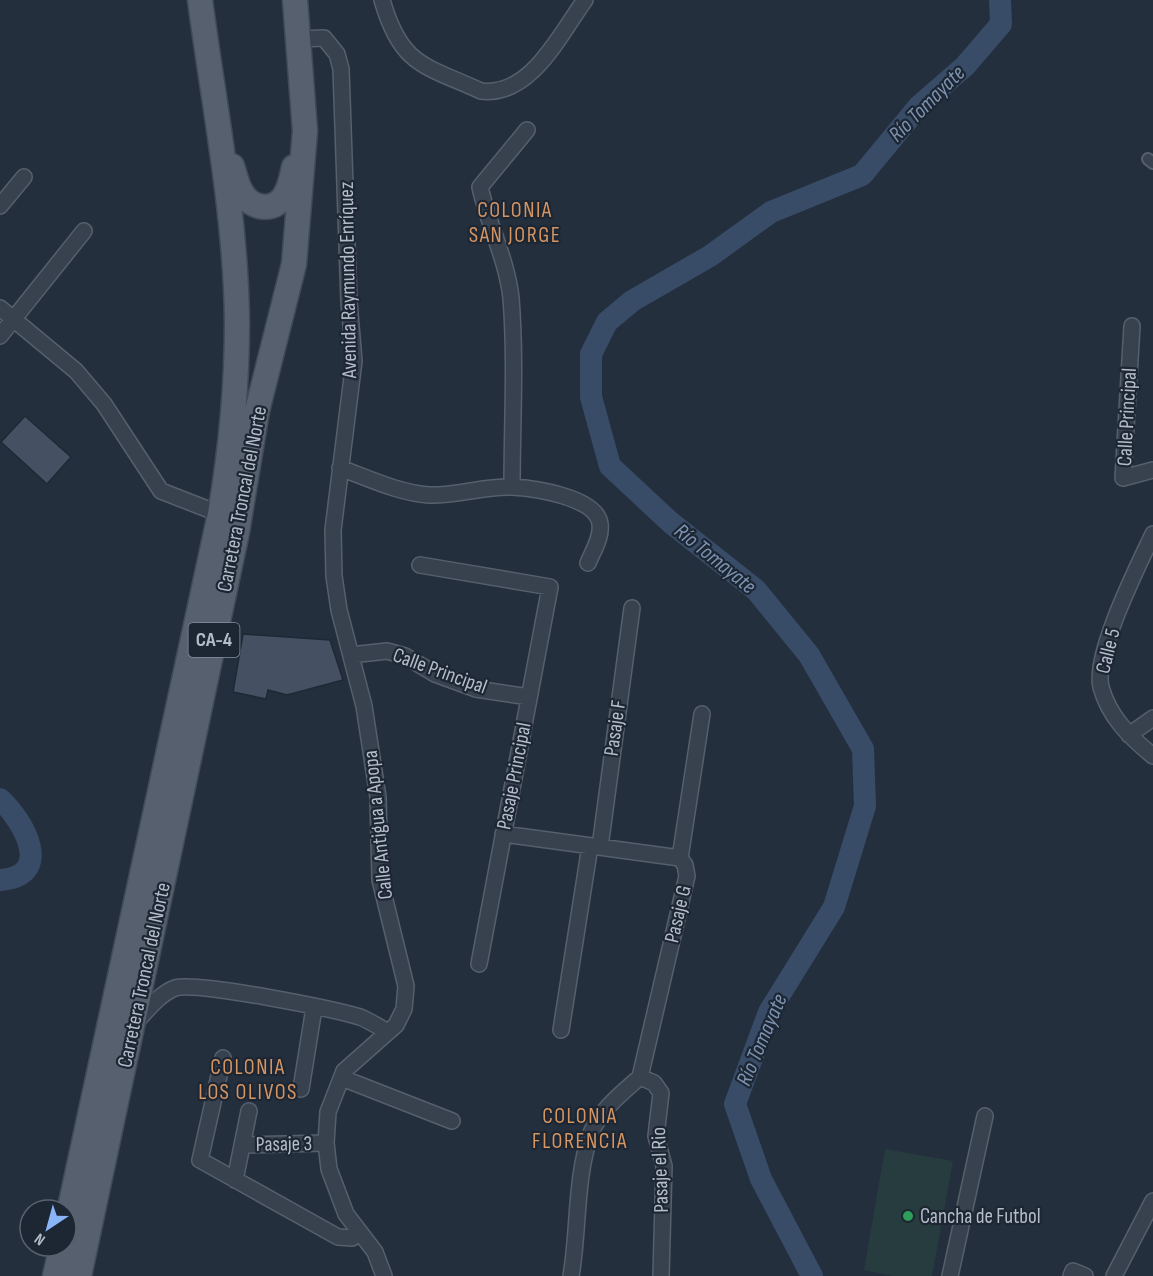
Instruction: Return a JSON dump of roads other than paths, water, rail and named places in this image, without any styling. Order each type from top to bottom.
[{"type":"main road","name":"Carretera Troncal del Norte","points":[[72,1198],[220,514],[231,450],[237,320],[230,223],[200,0]]},
{"type":"main road","name":"Carretera Troncal del Norte","points":[[79,1276],[237,532],[258,411],[294,264],[305,131],[296,0]]},
{"type":"main road","points":[[215,112],[240,191],[246,199],[258,207],[272,207],[287,193],[305,131]]},
{"type":"main road","points":[[55,1276],[59,1258]]},
{"type":"street","points":[[382,0],[400,45],[408,56],[481,90],[493,92],[506,90],[538,65],[585,0]]},
{"type":"street","name":"Avenida Raymundo Enríquez","points":[[300,39],[324,38],[337,54],[341,69],[349,302],[354,361],[333,530],[334,576],[339,610],[351,655]]},
{"type":"street","points":[[512,487],[511,297],[503,259],[486,214],[480,187],[527,130]]},
{"type":"street","points":[[0,206],[24,177]]},
{"type":"street","points":[[0,336],[84,231]]},
{"type":"street","points":[[0,308],[76,371],[104,404],[161,491],[220,514]]},
{"type":"street","name":"Calle Principal","points":[[1132,326],[1123,478],[1153,470]]},
{"type":"street","points":[[340,468],[396,488],[428,495],[512,487],[570,498],[594,511],[600,522],[599,535],[588,563]]},
{"type":"street","name":"Calle 5","points":[[1153,534],[1108,641],[1100,676],[1112,713],[1128,735],[1153,756]]},
{"type":"street","name":"Pasaje Principal","points":[[420,565],[550,587],[479,964]]},
{"type":"street","name":"Pasaje F","points":[[561,1030],[595,847],[632,608]]},
{"type":"street","name":"Calle Principal","points":[[351,655],[387,651],[405,656],[435,674],[476,689],[529,698]]},
{"type":"street","name":"Calle Antigua a Apopa","points":[[351,655],[364,706],[378,797],[380,880],[406,986],[404,1010],[396,1025],[344,1071],[328,1112],[326,1143],[329,1169],[346,1214],[375,1252],[384,1276]]},
{"type":"street","name":"Pasaje G","points":[[639,1077],[687,876],[680,858],[702,714]]},
{"type":"street","points":[[1128,735],[1153,718]]},
{"type":"street","points":[[503,834],[680,858]]},
{"type":"street","points":[[134,1024],[164,995],[174,989],[187,987],[363,1018],[388,1032]]},
{"type":"street","points":[[301,1089],[314,1008]]},
{"type":"street","points":[[223,1058],[200,1160],[338,1237],[352,1238],[360,1233]]},
{"type":"street","points":[[571,1276],[584,1165],[592,1132],[611,1103],[639,1077]]},
{"type":"street","name":"Pasaje el Rio","points":[[639,1077],[654,1083],[661,1093],[656,1136],[664,1166],[661,1276]]},
{"type":"street","points":[[342,1078],[452,1121]]},
{"type":"street","points":[[235,1180],[249,1111]]},
{"type":"street","points":[[950,1276],[985,1116]]},
{"type":"street","name":"Pasaje 3","points":[[242,1145],[326,1143]]},
{"type":"street","points":[[1114,1276],[1147,1220],[1153,1201]]},
{"type":"waterway","name":"Río Tomayate","points":[[812,1276],[761,1179],[735,1104],[769,1012],[834,907],[865,806],[863,749],[809,655],[756,590],[670,522],[610,466],[591,397],[591,354],[607,322],[632,301],[710,256],[771,212],[862,175],[919,106],[965,66],[1001,24],[1000,0]]},
{"type":"waterway","points":[[0,799],[18,820],[30,846],[27,869],[17,876],[0,880]]},
{"type":"place","name":"Cancha de Futbol","points":[[908,1216]]},
{"type":"district","name":"COLONIA SAN JORGE","points":[[515,222]]},
{"type":"district","name":"COLONIA LOS OLIVOS","points":[[248,1080]]},
{"type":"district","name":"COLONIA FLORENCIA","points":[[580,1128]]}]
